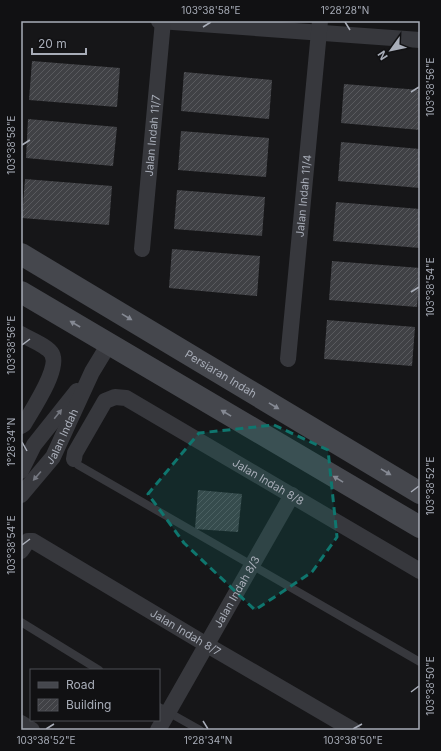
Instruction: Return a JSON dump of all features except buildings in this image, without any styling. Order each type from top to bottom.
[{"type":"main road","name":"Persiaran Indah","points":[[21,254],[420,493]]},
{"type":"main road","points":[[51,272],[93,310],[105,323],[108,332],[109,344]]},
{"type":"main road","points":[[21,292],[420,527]]},
{"type":"main road","points":[[109,344],[118,340],[128,339],[188,354]]},
{"type":"street","points":[[159,21],[319,27],[420,40]]},
{"type":"street","name":"Jalan Indah 11/7","points":[[142,249],[163,21]]},
{"type":"street","name":"Jalan Indah 11/4","points":[[288,359],[319,27]]},
{"type":"street","points":[[21,334],[46,348],[52,354],[54,360],[50,378],[24,424],[21,426]]},
{"type":"street","name":"Jalan Indah","points":[[21,495],[53,457],[92,372],[109,344]]},
{"type":"street","name":"Jalan Indah","points":[[21,471],[34,445],[92,372]]},
{"type":"street","name":"Jalan Indah 8/8","points":[[74,459],[75,453],[105,401],[115,397],[126,398],[420,571]]},
{"type":"street","name":"Jalan Indah 8/3","points":[[158,730],[164,710],[207,645],[292,496]]},
{"type":"street","name":"Jalan Indah 8/7","points":[[21,551],[28,541],[33,541],[353,730]]},
{"type":"street","points":[[21,723],[32,730]]},
{"type":"lane","points":[[74,459],[78,465],[420,662]]},
{"type":"lane","points":[[21,622],[97,669]]},
{"type":"lane","points":[[164,710],[200,730]]},
{"type":"highlighted area","points":[[274,425],[328,450],[337,537],[312,572],[255,610],[184,543],[148,494],[199,433]]}]
